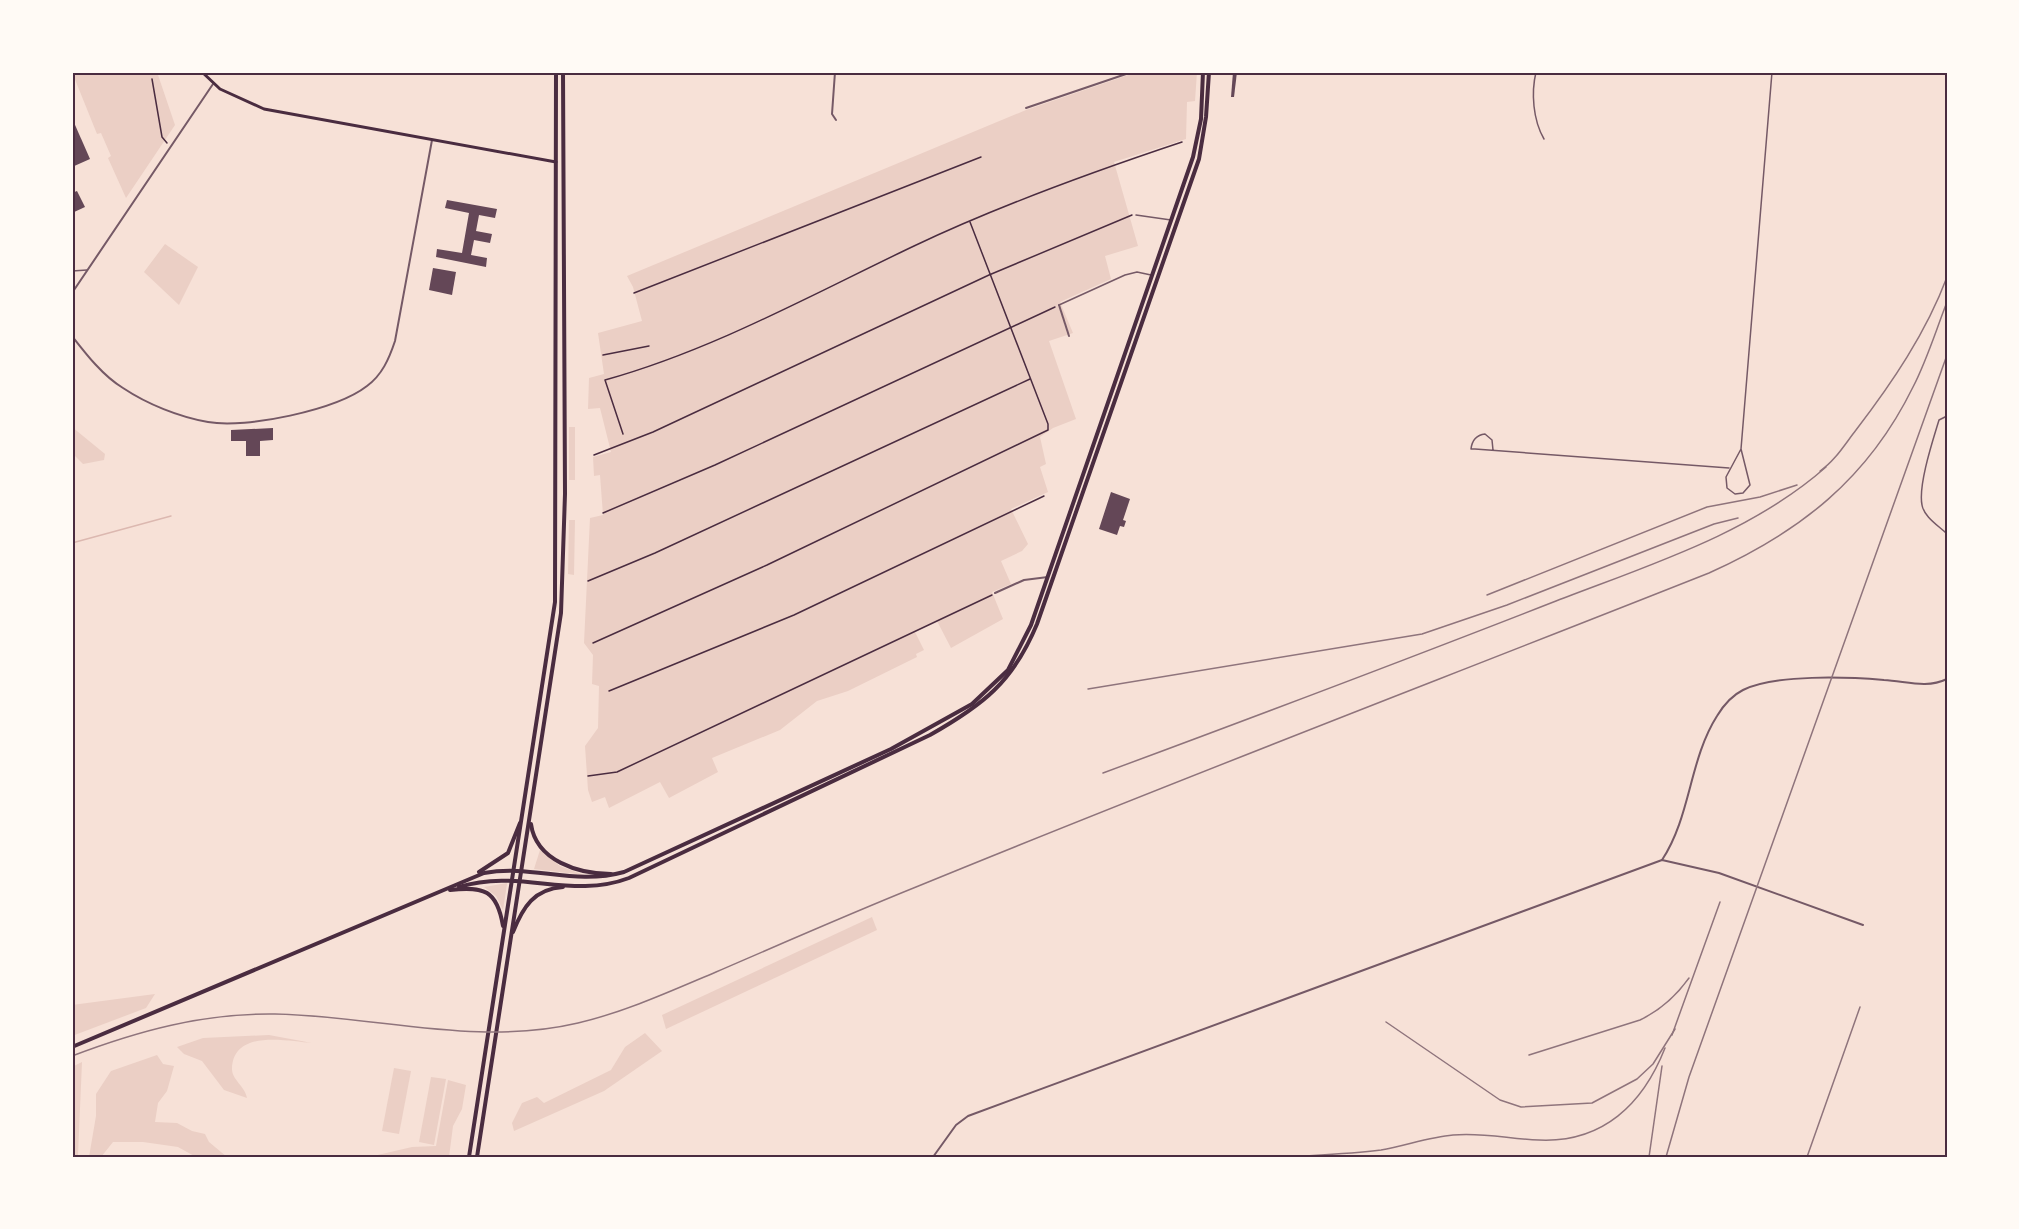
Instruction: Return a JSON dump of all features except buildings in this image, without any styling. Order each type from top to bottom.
[{"type":"main road","points":[[202,72],[213,84],[264,109],[563,162]]},
{"type":"main road","points":[[469,1157],[555,602],[556,72]]},
{"type":"main road","points":[[477,1157],[497,1016],[552,675],[564,581],[564,72]]},
{"type":"main road","points":[[72,1047],[447,891],[484,873],[514,870],[587,879],[624,872],[891,748],[972,704],[993,687],[1015,659],[1031,626],[1172,220],[1197,142],[1203,72]]},
{"type":"main road","points":[[510,939],[521,912],[534,897],[553,888],[600,887],[629,878],[881,758],[963,716],[990,696],[1012,673],[1037,624],[1199,159],[1206,117],[1209,72]]},
{"type":"main road","points":[[447,891],[503,858],[522,817]]},
{"type":"main road","points":[[530,818],[536,840],[544,850],[562,864],[587,872],[624,872]]},
{"type":"main road","points":[[447,891],[488,879],[513,879],[573,887]]},
{"type":"main road","points":[[447,891],[473,888],[489,894],[499,905],[504,932]]},
{"type":"street","points":[[835,72],[832,114],[836,120]]},
{"type":"street","points":[[1026,108],[1132,72]]},
{"type":"street","points":[[72,293],[213,84]]},
{"type":"street","points":[[72,336],[95,364],[122,388],[181,415],[208,422],[231,423],[279,417],[324,406],[355,394],[368,386],[384,367],[395,340],[432,140]]},
{"type":"street","points":[[1059,305],[1069,336]]},
{"type":"street","points":[[996,593],[1024,580],[1048,577]]},
{"type":"street","points":[[1662,860],[1682,820],[1698,758],[1717,716],[1742,691],[1763,683],[1823,678],[1886,680],[1923,685],[1947,679]]},
{"type":"street","points":[[933,1157],[956,1125],[968,1116],[1075,1079],[1662,860],[1719,873],[1863,925]]},
{"type":"lane","points":[[1536,72],[1534,102],[1537,123],[1544,139]]},
{"type":"lane","points":[[1741,449],[1725,480],[1727,488],[1735,494],[1743,493],[1749,488],[1750,481],[1741,449],[1772,72]]},
{"type":"lane","points":[[1136,214],[1172,220]]},
{"type":"lane","points":[[72,271],[87,270]]},
{"type":"lane","points":[[1059,305],[1125,275],[1137,272],[1152,275]]},
{"type":"lane","points":[[1947,416],[1939,420],[1930,452],[1922,505],[1931,520],[1947,534]]},
{"type":"lane","points":[[1492,450],[1492,440],[1485,434],[1480,435],[1472,443],[1471,449],[1730,468]]},
{"type":"path","points":[[152,79],[162,137],[167,143]]},
{"type":"path","points":[[623,434],[605,380],[660,364],[970,222],[1061,184],[1182,142]]},
{"type":"path","points":[[634,293],[981,157]]},
{"type":"path","points":[[594,455],[653,432],[990,275],[1119,219],[1136,214]]},
{"type":"path","points":[[593,643],[767,565],[1048,430],[1048,424],[970,222]]},
{"type":"path","points":[[603,513],[716,465],[1059,305]]},
{"type":"path","points":[[603,355],[649,346]]},
{"type":"path","points":[[588,581],[1031,379]]},
{"type":"path","points":[[609,691],[794,615],[1044,496]]},
{"type":"path","points":[[588,776],[617,772],[996,593]]},
{"type":"shaded area","points":[[72,72],[157,72],[175,125],[126,198],[108,158],[111,156],[101,133],[97,134]]},
{"type":"shaded area","points":[[1137,72],[1197,72],[1195,101],[1187,102],[1186,139],[1114,162],[1138,246],[1105,256],[1111,279],[1060,302],[1073,333],[1049,341],[1076,419],[1053,428],[1040,437],[1046,464],[1040,467],[1048,492],[1011,509],[1028,544],[1022,551],[1001,561],[1011,584],[992,592],[1003,619],[951,648],[937,621],[915,632],[924,650],[916,654],[917,657],[848,691],[817,701],[780,730],[712,758],[718,772],[669,798],[660,782],[609,808],[605,797],[592,802],[588,790],[585,746],[598,728],[599,686],[592,684],[593,655],[584,643],[590,518],[603,515],[600,475],[594,476],[593,457],[611,452],[600,408],[588,409],[589,378],[604,374],[598,333],[642,321],[633,287],[627,276],[1026,110]]},
{"type":"shaded area","points":[[165,244],[198,267],[179,305],[144,272]]},
{"type":"shaded area","points":[[72,427],[105,454],[104,460],[83,464],[72,453]]},
{"type":"shaded area","points":[[569,427],[575,427],[575,480],[569,480]]},
{"type":"shaded area","points":[[569,520],[575,520],[574,575],[568,574]]},
{"type":"shaded area","points":[[540,850],[560,866],[584,875],[534,869]]},
{"type":"shaded area","points":[[507,883],[503,910],[496,896],[484,887]]},
{"type":"shaded area","points":[[872,917],[877,930],[666,1029],[662,1015]]},
{"type":"shaded area","points":[[155,994],[146,1008],[72,1036],[72,1005]]},
{"type":"shaded area","points":[[645,1033],[662,1051],[604,1091],[514,1131],[512,1123],[522,1103],[537,1097],[544,1103],[611,1070],[625,1047]]},
{"type":"shaded area","points":[[269,1035],[312,1043],[263,1040],[241,1048],[235,1056],[232,1069],[247,1098],[224,1090],[202,1061],[184,1054],[177,1047],[203,1038]]},
{"type":"shaded area","points":[[157,1055],[163,1064],[174,1066],[167,1091],[158,1103],[155,1122],[177,1123],[192,1131],[205,1134],[209,1142],[227,1157],[196,1157],[178,1147],[143,1142],[113,1142],[101,1157],[89,1157],[96,1116],[96,1094],[111,1071]]},
{"type":"shaded area","points":[[82,1062],[78,1155],[72,1156],[72,1067]]},
{"type":"shaded area","points":[[394,1068],[411,1071],[399,1134],[382,1131]]},
{"type":"shaded area","points":[[431,1077],[446,1079],[434,1145],[419,1142]]},
{"type":"shaded area","points":[[448,1080],[466,1085],[462,1109],[453,1126],[449,1157],[369,1157],[412,1147],[436,1146]]},
{"type":"waterway","points":[[72,543],[171,516]]},
{"type":"railway","points":[[1820,471],[1840,452],[1895,376],[1929,318],[1947,277]]},
{"type":"railway","points":[[72,1056],[171,1025],[248,1014],[313,1016],[427,1028],[502,1032],[540,1030],[578,1023],[665,994],[1015,847],[1709,573],[1742,557],[1773,540],[1828,499],[1875,449],[1895,420],[1918,377],[1947,302]]},
{"type":"railway","points":[[1666,1157],[1689,1077],[1947,355]]},
{"type":"railway","points":[[1103,773],[1386,667],[1697,546],[1765,511],[1796,491],[1826,467]]},
{"type":"railway","points":[[1487,595],[1707,507],[1760,497],[1797,485]]},
{"type":"railway","points":[[1088,689],[1422,634],[1507,605],[1714,524],[1738,518]]},
{"type":"railway","points":[[1672,1035],[1720,902]]},
{"type":"railway","points":[[1529,1055],[1640,1020],[1667,1002],[1689,978]]},
{"type":"railway","points":[[1807,1157],[1860,1007]]},
{"type":"railway","points":[[1386,1022],[1500,1100],[1521,1107],[1592,1103],[1637,1079],[1653,1064],[1675,1029]]},
{"type":"railway","points":[[1286,1157],[1381,1150],[1453,1135],[1475,1134],[1539,1140],[1583,1135],[1618,1116],[1632,1103],[1656,1068],[1665,1048]]},
{"type":"railway","points":[[1649,1157],[1662,1066]]}]
